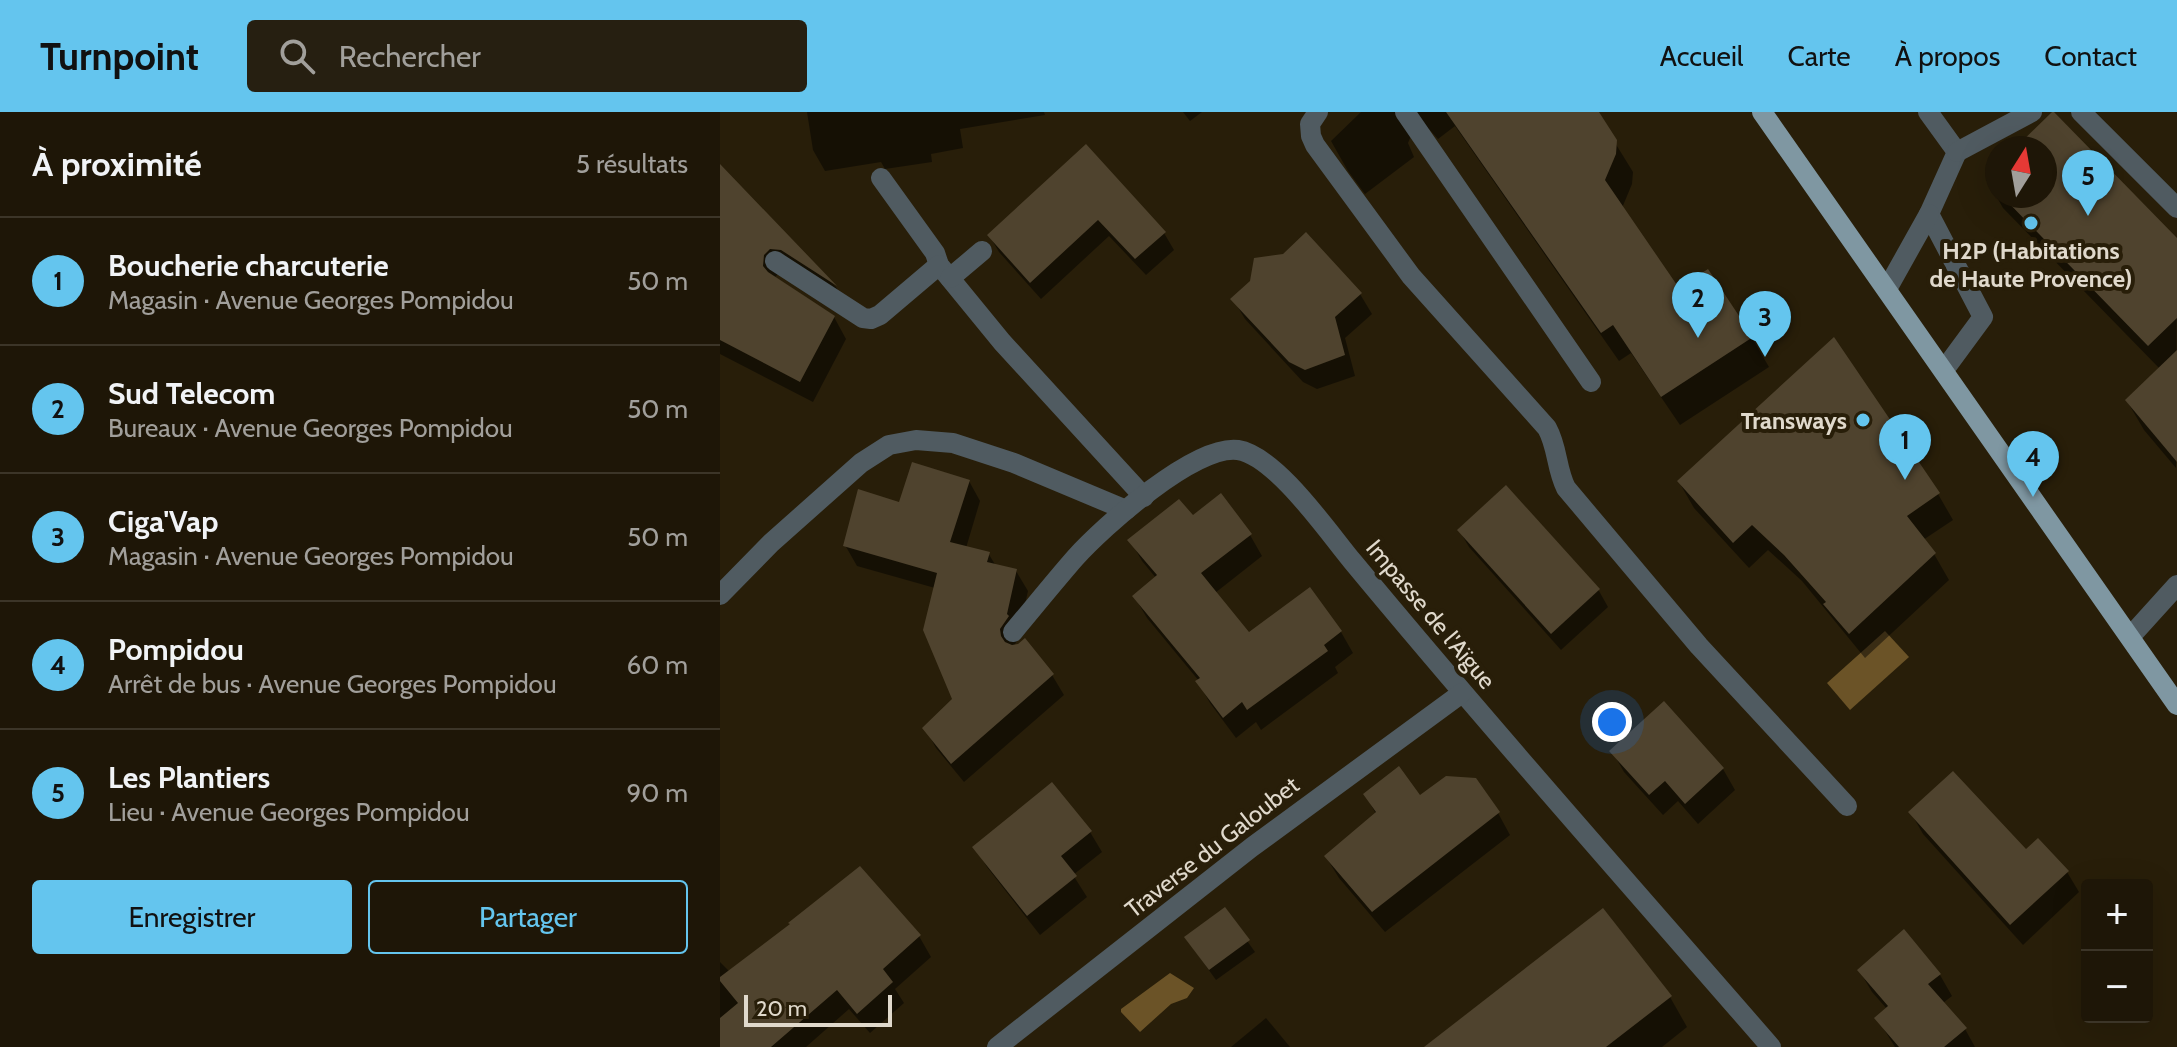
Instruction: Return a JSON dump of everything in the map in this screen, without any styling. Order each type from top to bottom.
[{"type":"main road","points":[[1762,112],[2177,705]]},
{"type":"street","points":[[1318,112],[1310,124],[1315,145],[1411,276],[1547,428],[1566,488],[1699,646],[1847,806]]},
{"type":"street","points":[[1405,112],[1591,382]]},
{"type":"street","points":[[1928,112],[1957,152]]},
{"type":"street","points":[[1887,289],[1929,214],[1957,152],[2032,112]]},
{"type":"street","points":[[2081,112],[2177,208]]},
{"type":"street","points":[[881,178],[935,253],[944,272],[1002,342],[1144,497]]},
{"type":"street","points":[[1929,214],[1983,317],[1944,370]]},
{"type":"street","points":[[775,261],[863,318],[871,319],[982,251]]},
{"type":"street","points":[[720,595],[771,543],[861,463],[889,445],[916,440],[953,443],[1014,463],[1126,510]]},
{"type":"street","name":"Impasse de l'Aïgue","points":[[1013,632],[1077,556],[1126,510],[1170,477],[1204,456],[1224,450],[1239,450],[1255,456],[1269,465],[1307,505],[1462,693],[1771,1047]]},
{"type":"street","points":[[2130,637],[2177,585]]},
{"type":"street","name":"Traverse du Galoubet","points":[[997,1047],[1252,847],[1462,693]]},
{"type":"shaded area","points":[[1885,631],[1909,657],[1850,710],[1827,683]]},
{"type":"shaded area","points":[[1170,973],[1194,988],[1187,998],[1171,1004],[1140,1032],[1121,1009]]},
{"type":"building","points":[[1446,112],[1599,112],[1617,140],[1616,154],[1605,180],[1679,288],[1708,269],[1753,337],[1661,397],[1613,325],[1601,333]]},
{"type":"building","points":[[2054,112],[2177,238],[2177,318],[2148,346],[2014,208],[2057,208],[2057,136],[2027,136]]},
{"type":"building","points":[[1086,144],[1166,232],[1135,259],[1098,220],[1030,283],[987,235]]},
{"type":"building","points":[[720,164],[837,286],[781,250],[770,249],[764,255],[763,266],[768,272],[835,316],[800,382],[720,340]]},
{"type":"building","points":[[1306,232],[1362,293],[1335,317],[1345,355],[1305,370],[1289,362],[1230,299],[1250,281],[1254,258],[1283,254]]},
{"type":"building","points":[[1834,337],[1940,493],[1907,516],[1936,553],[1849,634],[1823,604],[1826,602],[1752,525],[1733,543],[1677,481]]},
{"type":"building","points":[[2177,350],[2177,462],[2125,400]]},
{"type":"building","points":[[912,462],[970,480],[950,542],[990,552],[987,562],[1017,569],[1009,616],[1000,629],[1001,636],[1012,645],[1025,638],[1054,674],[951,764],[922,728],[952,699],[923,630],[937,573],[843,546],[858,489],[899,502]]},
{"type":"building","points":[[1506,485],[1600,589],[1551,634],[1457,530]]},
{"type":"building","points":[[1221,493],[1252,534],[1201,573],[1249,632],[1310,587],[1342,631],[1324,645],[1328,651],[1247,710],[1242,702],[1223,718],[1195,681],[1200,678],[1132,596],[1157,575],[1127,540],[1179,499],[1193,515]]},
{"type":"building","points":[[1664,701],[1724,768],[1685,804],[1665,781],[1649,795],[1609,751]]},
{"type":"building","points":[[1399,766],[1420,795],[1446,776],[1476,778],[1500,812],[1372,912],[1324,856],[1376,812],[1363,794]]},
{"type":"building","points":[[1953,771],[2026,849],[2038,838],[2069,871],[2010,925],[1908,812]]},
{"type":"building","points":[[1052,782],[1092,831],[1061,856],[1077,876],[1027,916],[972,847]]},
{"type":"building","points":[[860,866],[921,935],[883,969],[893,982],[857,1014],[837,990],[771,1047],[720,1047],[720,1018],[738,1003],[720,977]]},
{"type":"building","points":[[1225,907],[1250,940],[1209,970],[1184,937]]},
{"type":"building","points":[[1603,908],[1672,996],[1606,1047],[1424,1047]]},
{"type":"building","points":[[1904,929],[1941,974],[1928,984],[1967,1028],[1944,1047],[1899,1047],[1874,1018],[1888,1006],[1857,970]]},
{"type":"place","name":"Les Plantiers","points":[[2088,216]]},
{"type":"place","name":"H2P (Habitations de Haute Provence)","points":[[2031,223]]},
{"type":"place","name":"Sud Telecom","points":[[1698,338]]},
{"type":"place","name":"Ciga'Vap","points":[[1765,357]]},
{"type":"place","name":"Transways","points":[[1863,420]]},
{"type":"place","name":"Boucherie charcuterie","points":[[1905,480]]},
{"type":"place","name":"Pompidou","points":[[2033,497]]}]
